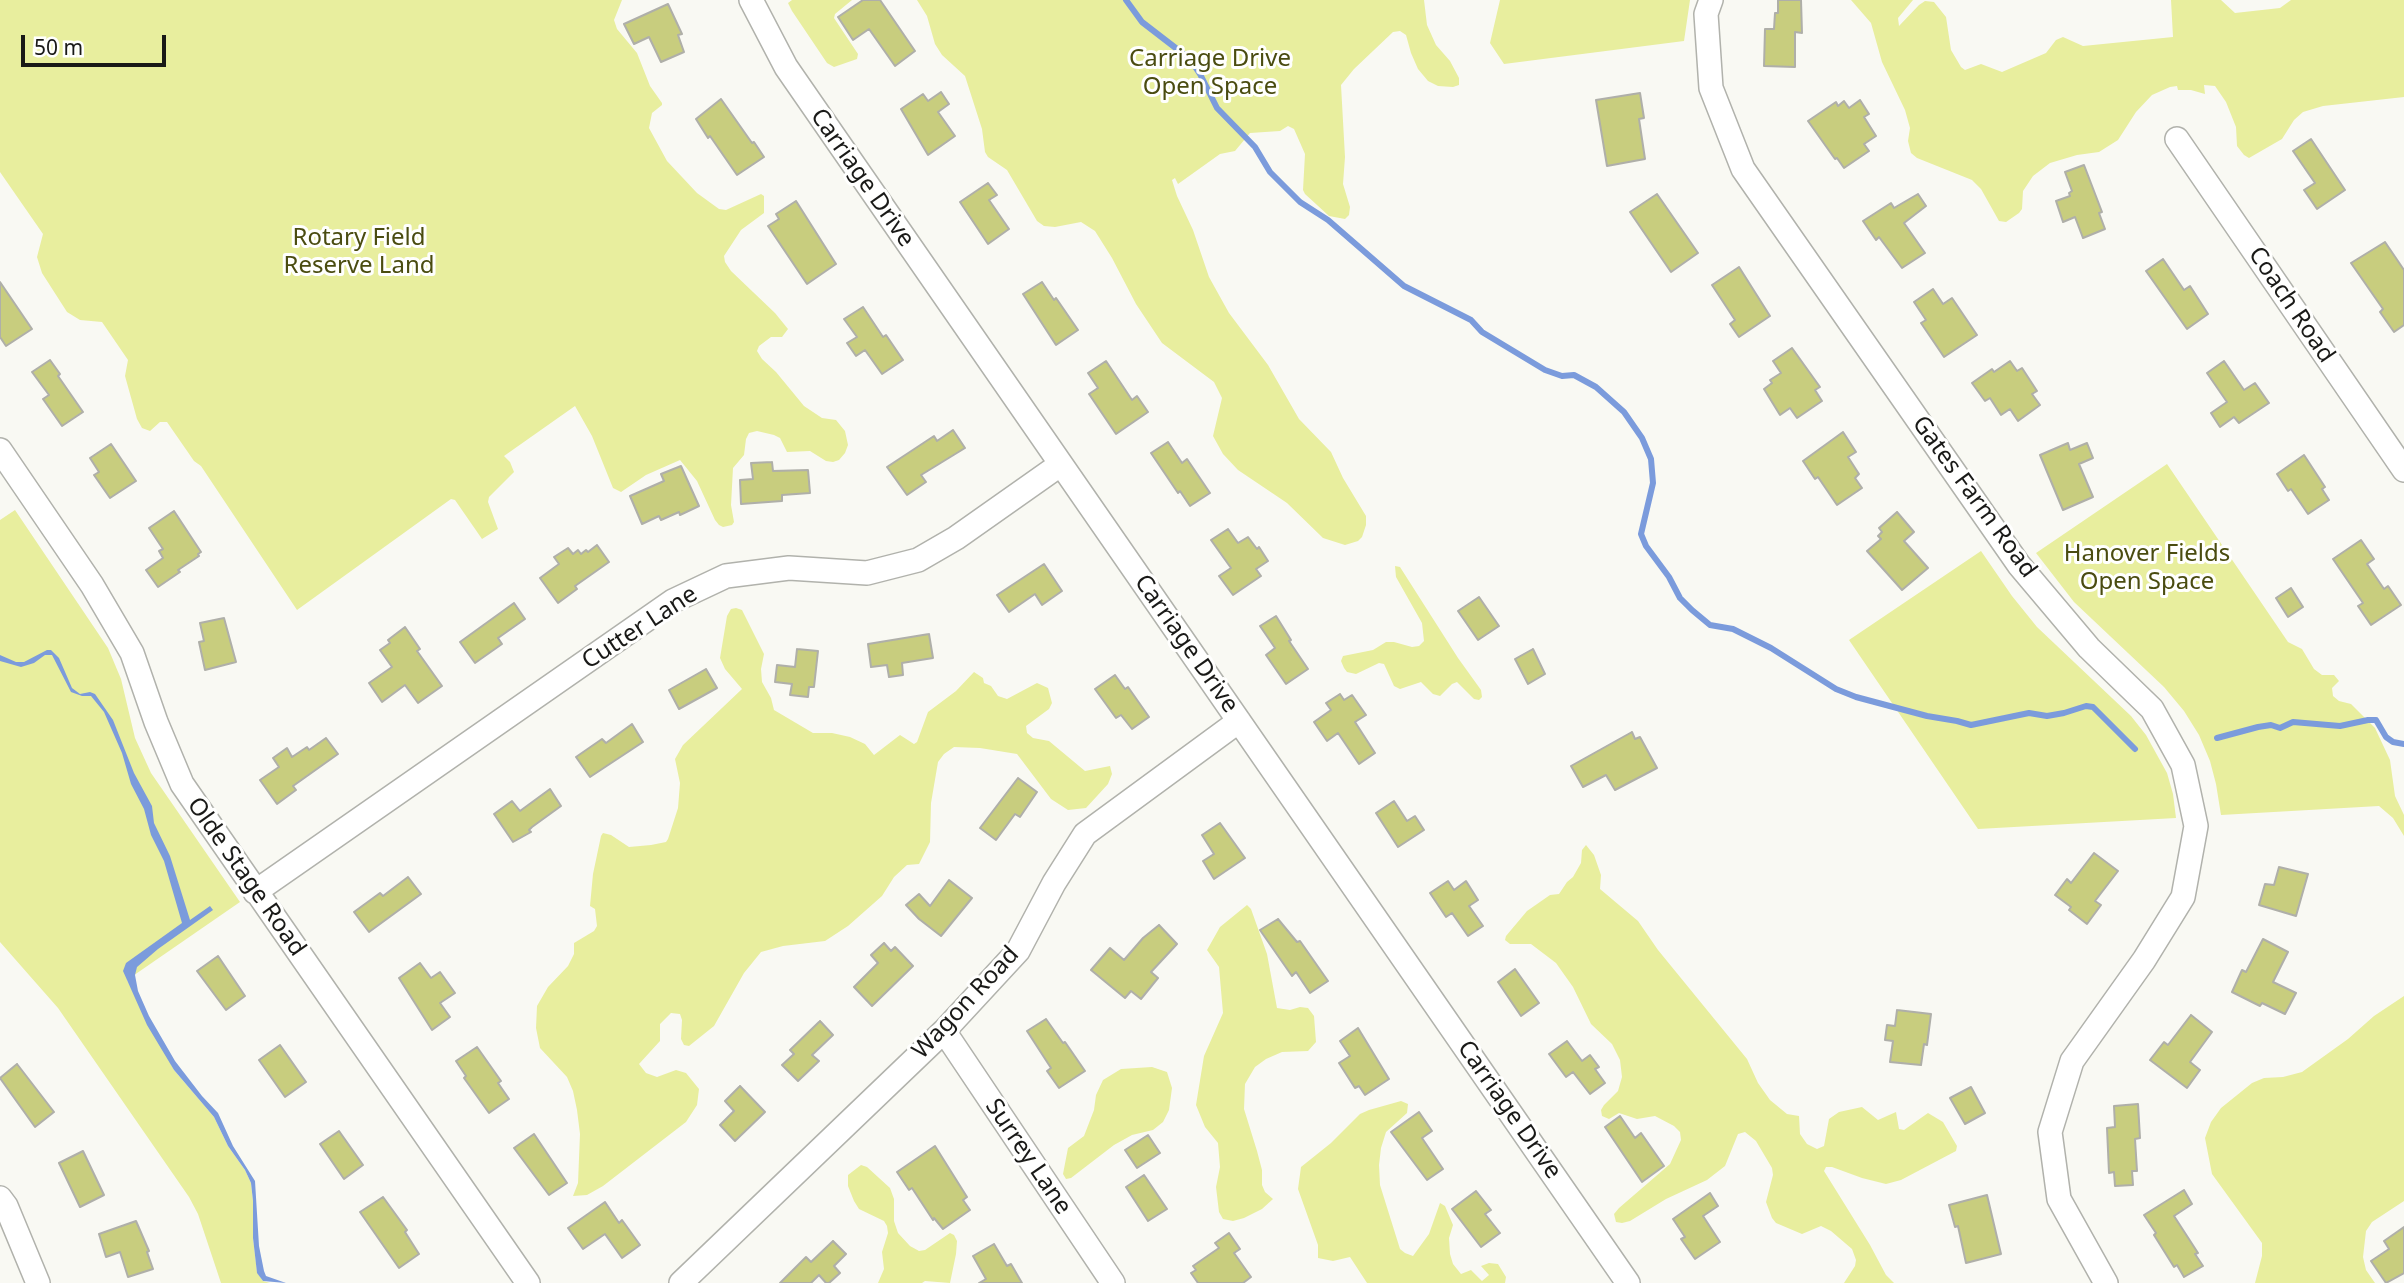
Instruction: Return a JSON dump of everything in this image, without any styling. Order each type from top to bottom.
[{"type":"street","name":"Carriage Drive","points":[[751,0],[786,67],[1628,1283]]},
{"type":"street","name":"Gates Farm Road","points":[[1712,0],[1706,15],[1712,88],[1743,169],[2019,565],[2089,648],[2152,709],[2183,765],[2196,826],[2183,897],[2144,961],[2073,1061],[2050,1132],[2059,1199],[2106,1283]]},
{"type":"street","name":"Coach Road","points":[[2178,139],[2404,470]]},
{"type":"street","name":"Olde Stage Road","points":[[0,450],[92,585],[132,653],[156,722],[182,784],[528,1283]]},
{"type":"street","name":"Cutter Lane","points":[[255,892],[673,601],[726,576],[789,568],[867,573],[919,560],[956,538],[1061,464]]},
{"type":"street","name":"Wagon Road","points":[[681,1283],[944,1031],[1018,951],[1054,883],[1085,834],[1239,721]]},
{"type":"street","name":"Surrey Lane","points":[[944,1031],[1113,1283]]},
{"type":"street","points":[[0,1198],[6,1206],[38,1283]]},
{"type":"green space","name":"Rotary Field Reserve Land","points":[[0,0],[622,0],[614,20],[617,29],[637,53],[650,86],[662,103],[652,113],[649,128],[667,161],[697,193],[719,209],[726,210],[761,194],[764,196],[764,213],[741,230],[724,256],[725,262],[788,329],[782,337],[771,337],[759,346],[757,351],[762,359],[804,406],[822,418],[836,420],[845,431],[848,445],[845,453],[839,460],[826,461],[810,451],[787,452],[780,438],[774,435],[757,431],[749,433],[744,455],[733,468],[731,505],[734,522],[723,527],[715,520],[697,481],[680,460],[646,475],[621,492],[613,488],[592,436],[575,406],[504,456],[514,472],[489,497],[488,502],[498,529],[482,539],[455,500],[451,499],[297,610],[201,466],[194,461],[167,422],[160,422],[150,431],[142,428],[125,376],[128,360],[102,322],[80,320],[67,312],[42,273],[37,257],[43,234],[0,172]]},
{"type":"green space","points":[[792,0],[852,0],[835,14],[834,18],[858,54],[857,59],[834,67],[827,63],[792,11],[788,3]]},
{"type":"green space","name":"Carriage Drive Open Space","points":[[917,0],[1424,0],[1427,25],[1436,45],[1450,61],[1459,78],[1459,85],[1438,86],[1428,81],[1418,69],[1406,35],[1400,31],[1393,32],[1354,69],[1341,85],[1345,157],[1343,184],[1350,207],[1349,215],[1345,219],[1329,216],[1305,194],[1305,154],[1294,129],[1288,126],[1280,131],[1250,133],[1235,151],[1220,154],[1178,184],[1175,178],[1172,180],[1209,277],[1229,313],[1268,365],[1299,419],[1331,452],[1366,516],[1366,525],[1358,541],[1345,545],[1323,538],[1287,503],[1238,470],[1223,454],[1213,436],[1222,398],[1214,382],[1162,343],[1136,304],[1095,231],[1081,222],[1055,227],[1044,226],[1037,221],[1007,170],[985,152],[982,129],[965,76],[942,55],[935,44],[927,16]]},
{"type":"green space","points":[[1500,0],[1690,0],[1684,41],[1504,64],[1490,43]]},
{"type":"green space","points":[[1851,0],[1913,0],[1898,18],[1899,26],[1919,5],[1925,1],[1934,2],[1946,17],[1951,50],[1961,67],[1965,70],[1981,64],[2002,72],[2046,53],[2056,40],[2063,37],[2083,46],[2173,37],[2171,0],[2221,0],[2235,13],[2280,8],[2291,0],[2404,0],[2404,97],[2323,106],[2303,112],[2294,120],[2282,139],[2249,158],[2237,146],[2236,127],[2226,102],[2215,86],[2204,85],[2205,94],[2178,90],[2177,86],[2170,87],[2152,95],[2136,112],[2118,140],[2099,152],[2050,163],[2033,176],[2023,191],[2022,209],[2019,213],[2006,222],[1999,221],[1981,189],[1972,180],[1917,158],[1911,153],[1908,141],[1910,128],[1905,110],[1882,62],[1871,23]]},
{"type":"green space","name":"Hanover Fields Open Space","points":[[2167,464],[2288,642],[2302,649],[2314,669],[2322,675],[2334,675],[2339,681],[2332,688],[2333,696],[2339,701],[2351,704],[2375,728],[2390,760],[2395,796],[2404,815],[2404,836],[2393,818],[2379,806],[2221,815],[2210,761],[2199,735],[2184,711],[2164,687],[2074,602],[2036,553]]},
{"type":"green space","points":[[15,510],[108,648],[121,679],[135,738],[151,773],[240,902],[127,980],[174,1070],[214,1117],[228,1146],[245,1170],[251,1183],[257,1272],[263,1281],[270,1283],[221,1283],[198,1214],[189,1197],[58,1008],[0,942],[0,520]]},
{"type":"green space","name":"Hanover Fields Open Space","points":[[1981,551],[2037,627],[2131,716],[2146,735],[2167,773],[2176,818],[1978,829],[1849,640]]},
{"type":"green space","points":[[1395,566],[1400,567],[1481,690],[1482,697],[1479,700],[1474,699],[1457,682],[1440,696],[1433,694],[1421,682],[1400,689],[1394,686],[1384,664],[1379,663],[1356,674],[1347,672],[1344,668],[1341,661],[1343,656],[1373,650],[1386,642],[1412,647],[1419,646],[1424,641],[1422,623],[1396,577]]},
{"type":"green space","points":[[731,609],[742,610],[764,654],[762,682],[774,710],[813,733],[850,737],[865,744],[874,755],[900,735],[914,744],[928,712],[956,691],[974,672],[983,678],[984,683],[991,686],[998,696],[1007,699],[1037,683],[1048,688],[1052,703],[1049,709],[1026,726],[1027,733],[1033,738],[1049,741],[1085,771],[1110,766],[1112,774],[1108,784],[1086,808],[1068,810],[1051,799],[1017,754],[954,747],[944,754],[938,762],[931,803],[930,842],[919,864],[907,865],[894,877],[882,896],[848,926],[825,941],[783,946],[761,952],[744,973],[714,1026],[689,1046],[684,1045],[681,1039],[680,1014],[671,1013],[660,1024],[660,1041],[639,1064],[646,1073],[657,1077],[676,1070],[686,1073],[699,1089],[697,1105],[686,1122],[603,1186],[587,1195],[573,1196],[578,1183],[580,1134],[577,1110],[567,1077],[540,1048],[536,1028],[537,1006],[548,987],[568,966],[574,954],[574,943],[594,931],[597,926],[595,909],[590,906],[593,874],[603,833],[629,847],[666,842],[668,839],[678,808],[680,783],[675,759],[683,745],[742,689],[725,669],[720,658],[727,616]]},
{"type":"green space","points":[[1586,845],[1594,855],[1601,875],[1600,889],[1638,921],[1658,950],[1747,1059],[1758,1083],[1770,1100],[1787,1114],[1799,1116],[1800,1134],[1807,1144],[1817,1149],[1824,1146],[1829,1119],[1839,1112],[1862,1107],[1878,1120],[1896,1112],[1899,1129],[1904,1130],[1928,1113],[1943,1122],[1957,1146],[1956,1151],[1901,1180],[1886,1184],[1832,1167],[1826,1167],[1824,1171],[1886,1275],[1894,1283],[1844,1283],[1855,1266],[1852,1249],[1821,1226],[1802,1234],[1776,1223],[1766,1202],[1773,1175],[1772,1168],[1756,1141],[1745,1132],[1738,1134],[1725,1166],[1707,1180],[1666,1199],[1630,1221],[1616,1222],[1614,1214],[1619,1208],[1670,1164],[1681,1140],[1680,1132],[1655,1116],[1637,1119],[1619,1113],[1609,1119],[1602,1116],[1601,1110],[1618,1091],[1622,1077],[1620,1060],[1612,1044],[1591,1024],[1573,987],[1556,963],[1531,944],[1510,944],[1505,940],[1527,911],[1550,895],[1559,894],[1581,863],[1582,850]]},
{"type":"green space","points":[[1247,905],[1251,909],[1267,954],[1277,1008],[1308,1008],[1314,1016],[1316,1042],[1308,1051],[1282,1052],[1266,1059],[1255,1067],[1245,1084],[1244,1109],[1262,1170],[1262,1185],[1273,1199],[1262,1209],[1233,1221],[1223,1219],[1219,1212],[1216,1187],[1220,1167],[1218,1143],[1205,1127],[1196,1105],[1204,1056],[1223,1013],[1219,967],[1207,950],[1220,927]]},
{"type":"green space","points":[[2404,996],[2404,1201],[2372,1222],[2366,1231],[2363,1257],[2366,1270],[2375,1283],[2255,1283],[2262,1256],[2262,1243],[2212,1174],[2205,1138],[2211,1122],[2221,1108],[2252,1083],[2264,1078],[2302,1072]]},
{"type":"green space","points":[[1152,1067],[1167,1072],[1172,1088],[1169,1110],[1163,1122],[1153,1130],[1132,1135],[1114,1145],[1066,1179],[1063,1174],[1068,1148],[1084,1136],[1103,1080],[1121,1069]]},
{"type":"green space","points":[[1401,1101],[1408,1104],[1407,1113],[1386,1132],[1379,1165],[1380,1185],[1400,1249],[1413,1256],[1429,1234],[1440,1203],[1445,1206],[1453,1225],[1449,1238],[1450,1254],[1453,1264],[1461,1274],[1471,1270],[1482,1281],[1489,1275],[1481,1266],[1498,1264],[1506,1277],[1505,1283],[1367,1283],[1350,1257],[1333,1261],[1318,1258],[1318,1245],[1298,1189],[1301,1167],[1331,1143],[1360,1114]]},
{"type":"green space","points":[[861,1165],[867,1167],[890,1188],[898,1233],[910,1246],[919,1251],[925,1250],[950,1233],[954,1235],[957,1241],[956,1254],[950,1283],[878,1283],[884,1269],[882,1252],[888,1233],[887,1226],[884,1221],[859,1209],[854,1201],[848,1186],[848,1175]]},
{"type":"water","points":[[51,650],[59,658],[72,688],[80,694],[95,694],[113,720],[134,773],[152,806],[154,823],[170,856],[190,920],[210,906],[213,910],[137,967],[135,975],[138,991],[175,1061],[218,1113],[233,1146],[255,1181],[259,1246],[264,1271],[266,1276],[286,1283],[263,1281],[257,1273],[251,1183],[214,1117],[174,1070],[147,1025],[123,971],[126,963],[182,923],[164,861],[151,835],[144,809],[131,784],[122,753],[104,712],[91,696],[82,696],[71,692],[52,655],[45,655],[34,663],[21,667],[0,661],[0,655],[16,662],[24,662]]},
{"type":"building","points":[[863,0],[880,0],[915,51],[895,66],[869,29],[853,40],[838,17]]},
{"type":"building","points":[[1778,0],[1801,0],[1802,33],[1795,32],[1795,67],[1764,66],[1765,29],[1774,29]]},
{"type":"building","points":[[668,4],[682,34],[678,35],[684,52],[661,62],[649,37],[634,44],[624,24]]},
{"type":"building","points":[[941,92],[949,104],[938,112],[955,136],[928,155],[901,109],[923,94],[928,101]]},
{"type":"building","points":[[1640,93],[1644,118],[1639,119],[1645,159],[1607,166],[1596,100]]},
{"type":"building","points":[[721,99],[764,157],[737,175],[696,119]]},
{"type":"building","points":[[1860,100],[1869,114],[1864,117],[1876,136],[1864,144],[1869,151],[1844,168],[1808,121],[1836,102],[1838,106],[1844,101],[1849,108]]},
{"type":"building","points":[[2311,139],[2345,190],[2317,209],[2304,190],[2315,183],[2293,151]]},
{"type":"building","points":[[2084,165],[2102,212],[2099,213],[2105,229],[2083,238],[2075,217],[2063,222],[2056,201],[2070,196],[2072,191],[2065,172]]},
{"type":"building","points":[[988,183],[997,195],[989,200],[1009,229],[988,244],[960,202]]},
{"type":"building","points":[[1657,194],[1698,253],[1671,272],[1630,212]]},
{"type":"building","points":[[1918,194],[1926,206],[1904,223],[1925,253],[1902,268],[1879,237],[1876,240],[1863,221],[1891,203],[1894,208]]},
{"type":"building","points":[[796,201],[836,264],[807,284],[768,226],[779,219],[776,214]]},
{"type":"building","points":[[2385,242],[2404,270],[2404,325],[2394,332],[2380,312],[2383,309],[2351,263]]},
{"type":"building","points":[[2163,259],[2184,290],[2190,286],[2208,314],[2187,329],[2146,271]]},
{"type":"building","points":[[1739,267],[1770,316],[1739,337],[1730,324],[1735,320],[1712,285]]},
{"type":"building","points":[[0,282],[32,329],[6,346],[0,337]]},
{"type":"building","points":[[1042,282],[1078,330],[1056,345],[1023,294]]},
{"type":"building","points":[[1933,289],[1943,304],[1952,298],[1977,335],[1944,357],[1921,323],[1926,320],[1914,302]]},
{"type":"building","points":[[863,307],[883,337],[886,335],[903,360],[882,374],[865,350],[856,356],[847,343],[857,337],[844,319]]},
{"type":"building","points":[[1792,348],[1820,387],[1815,390],[1822,401],[1797,418],[1790,408],[1780,415],[1764,389],[1772,383],[1770,380],[1781,373],[1773,361]]},
{"type":"building","points":[[50,360],[83,412],[62,426],[43,399],[49,395],[32,372]]},
{"type":"building","points":[[1106,361],[1132,400],[1137,396],[1148,412],[1116,434],[1089,394],[1098,388],[1088,373]]},
{"type":"building","points":[[2010,361],[2017,371],[2022,368],[2037,391],[2032,394],[2040,405],[2018,421],[2010,409],[2001,415],[1990,398],[1985,401],[1972,383]]},
{"type":"building","points":[[2224,361],[2244,390],[2255,383],[2269,403],[2239,423],[2234,417],[2220,427],[2211,413],[2227,402],[2207,373]]},
{"type":"building","points":[[953,430],[965,448],[921,475],[926,482],[907,495],[887,467],[934,436],[937,441]]},
{"type":"building","points":[[1843,432],[1856,452],[1848,457],[1859,474],[1855,478],[1862,488],[1837,505],[1803,461]]},
{"type":"building","points":[[1168,442],[1182,463],[1187,459],[1210,493],[1190,506],[1151,453]]},
{"type":"building","points":[[2068,443],[2070,450],[2087,443],[2093,458],[2079,464],[2093,497],[2063,510],[2040,455]]},
{"type":"building","points":[[111,444],[136,481],[110,498],[94,475],[99,472],[90,458]]},
{"type":"building","points":[[2304,455],[2325,487],[2322,489],[2329,500],[2308,514],[2277,474]]},
{"type":"building","points":[[772,462],[773,471],[808,470],[810,493],[782,495],[782,501],[741,504],[740,480],[753,479],[751,463]]},
{"type":"building","points":[[681,466],[699,506],[680,515],[679,512],[661,520],[659,516],[642,524],[630,496],[664,481],[661,474]]},
{"type":"building","points":[[174,511],[201,552],[178,570],[180,572],[158,587],[146,570],[163,558],[159,551],[163,549],[149,528]]},
{"type":"building","points":[[1897,512],[1914,532],[1904,541],[1928,568],[1902,590],[1867,551],[1881,539],[1878,536],[1882,532],[1879,528]]},
{"type":"building","points":[[1228,529],[1238,543],[1248,537],[1268,561],[1256,569],[1261,576],[1233,595],[1219,576],[1231,568],[1211,540]]},
{"type":"building","points":[[2361,540],[2374,559],[2367,564],[2384,589],[2388,586],[2401,605],[2371,625],[2358,606],[2363,603],[2333,559]]},
{"type":"building","points":[[597,545],[609,562],[575,586],[577,589],[558,603],[540,578],[559,564],[554,557],[568,548],[573,554],[578,550],[581,554]]},
{"type":"building","points":[[1044,564],[1062,591],[1042,605],[1035,594],[1009,612],[997,595]]},
{"type":"building","points":[[2291,588],[2303,607],[2288,617],[2276,598]]},
{"type":"building","points":[[1479,597],[1499,626],[1478,640],[1458,611]]},
{"type":"building","points":[[514,603],[525,619],[498,638],[502,644],[475,663],[460,642]]},
{"type":"building","points":[[1276,616],[1308,669],[1286,684],[1266,655],[1275,648],[1260,626]]},
{"type":"building","points":[[224,618],[236,662],[205,670],[199,642],[204,641],[200,623]]},
{"type":"building","points":[[405,627],[420,649],[417,651],[442,686],[418,703],[405,685],[382,702],[369,683],[392,667],[380,650]]},
{"type":"building","points":[[929,634],[933,658],[902,663],[903,675],[889,677],[887,665],[871,667],[868,644]]},
{"type":"building","points":[[797,649],[818,651],[814,687],[809,687],[808,697],[790,695],[792,684],[775,682],[777,665],[795,667]]},
{"type":"building","points":[[1533,649],[1545,674],[1528,684],[1515,659]]},
{"type":"building","points":[[706,669],[717,688],[679,709],[669,690]]},
{"type":"building","points":[[1115,675],[1125,689],[1128,687],[1149,717],[1132,729],[1121,715],[1116,718],[1095,689]]},
{"type":"building","points":[[1340,694],[1344,700],[1352,695],[1366,715],[1355,722],[1375,753],[1359,764],[1338,733],[1327,741],[1314,722],[1331,710],[1326,703]]},
{"type":"building","points":[[632,724],[643,742],[590,777],[576,757],[602,739],[606,743]]},
{"type":"building","points":[[1632,732],[1635,739],[1640,737],[1657,768],[1615,790],[1606,775],[1583,787],[1571,766]]},
{"type":"building","points":[[326,738],[338,754],[293,786],[296,790],[277,804],[260,780],[279,767],[273,758],[287,748],[292,757],[307,747],[309,750]]},
{"type":"building","points":[[1018,778],[1037,792],[1020,817],[1015,814],[996,840],[980,828]]},
{"type":"building","points":[[550,789],[561,806],[532,827],[529,830],[531,832],[513,842],[494,814],[512,801],[520,811]]},
{"type":"building","points":[[1394,801],[1407,821],[1415,816],[1424,830],[1398,847],[1376,813]]},
{"type":"building","points":[[1220,823],[1245,858],[1214,879],[1203,861],[1214,854],[1202,835]]},
{"type":"building","points":[[2094,853],[2118,871],[2095,901],[2101,905],[2087,924],[2055,895],[2067,879],[2071,883]]},
{"type":"building","points":[[2279,867],[2308,874],[2296,916],[2259,905],[2265,884],[2274,885]]},
{"type":"building","points":[[408,877],[421,894],[369,932],[354,912],[380,893],[383,896]]},
{"type":"building","points":[[949,880],[972,898],[941,936],[906,905],[919,894],[930,906]]},
{"type":"building","points":[[1448,881],[1454,890],[1466,881],[1478,900],[1469,906],[1483,926],[1468,936],[1452,913],[1446,917],[1430,893]]},
{"type":"building","points":[[1278,919],[1297,942],[1300,941],[1328,981],[1310,993],[1296,972],[1292,976],[1260,930]]},
{"type":"building","points":[[1159,925],[1177,944],[1151,972],[1158,978],[1141,999],[1131,991],[1125,998],[1091,970],[1110,948],[1124,960],[1143,938]]},
{"type":"building","points":[[2263,939],[2288,952],[2273,982],[2296,993],[2285,1014],[2262,1003],[2260,1006],[2232,992],[2242,970],[2246,972]]},
{"type":"building","points":[[884,943],[891,951],[895,947],[913,966],[872,1006],[854,987],[878,963],[871,955]]},
{"type":"building","points":[[218,956],[245,996],[226,1010],[197,971]]},
{"type":"building","points":[[420,963],[431,978],[440,972],[455,993],[440,1003],[450,1017],[432,1030],[399,978]]},
{"type":"building","points":[[1515,969],[1539,1003],[1521,1016],[1498,982]]},
{"type":"building","points":[[1897,1010],[1931,1014],[1921,1065],[1890,1062],[1893,1041],[1885,1040],[1887,1025],[1895,1026]]},
{"type":"building","points":[[2191,1015],[2212,1032],[2190,1062],[2200,1070],[2187,1088],[2150,1060],[2164,1042],[2168,1045]]},
{"type":"building","points":[[1046,1019],[1085,1071],[1059,1088],[1047,1071],[1051,1068],[1027,1031]]},
{"type":"building","points":[[820,1021],[833,1035],[812,1055],[819,1061],[798,1081],[782,1065],[794,1054],[790,1050]]},
{"type":"building","points":[[1358,1028],[1389,1079],[1365,1095],[1359,1086],[1355,1088],[1339,1063],[1350,1056],[1340,1041]]},
{"type":"building","points":[[1567,1041],[1582,1061],[1590,1055],[1599,1067],[1595,1069],[1605,1083],[1590,1094],[1573,1072],[1566,1077],[1549,1054]]},
{"type":"building","points":[[280,1045],[306,1082],[285,1097],[259,1060]]},
{"type":"building","points":[[477,1047],[501,1081],[498,1083],[509,1099],[489,1113],[464,1078],[466,1076],[456,1061]]},
{"type":"building","points":[[17,1064],[54,1112],[35,1127],[0,1078]]},
{"type":"building","points":[[740,1086],[765,1112],[735,1141],[720,1125],[734,1111],[725,1101]]},
{"type":"building","points":[[1971,1087],[1985,1113],[1965,1124],[1950,1098]]},
{"type":"building","points":[[2138,1104],[2140,1138],[2135,1139],[2137,1171],[2132,1171],[2133,1185],[2115,1186],[2114,1172],[2109,1173],[2107,1128],[2115,1127],[2114,1106]]},
{"type":"building","points":[[1419,1112],[1432,1131],[1422,1138],[1443,1169],[1427,1180],[1391,1132]]},
{"type":"building","points":[[1620,1116],[1635,1138],[1641,1133],[1664,1166],[1642,1182],[1605,1127]]},
{"type":"building","points":[[339,1131],[363,1165],[344,1179],[320,1144]]},
{"type":"building","points":[[534,1134],[567,1183],[549,1195],[514,1148]]},
{"type":"building","points":[[1148,1135],[1160,1153],[1137,1168],[1125,1150]]},
{"type":"building","points":[[935,1146],[967,1197],[963,1200],[970,1210],[943,1229],[934,1218],[933,1220],[912,1188],[909,1190],[897,1172]]},
{"type":"building","points":[[83,1151],[104,1195],[80,1207],[59,1163]]},
{"type":"building","points":[[1144,1175],[1167,1209],[1148,1221],[1126,1187]]},
{"type":"building","points":[[2184,1190],[2192,1204],[2174,1216],[2198,1253],[2195,1254],[2203,1266],[2184,1277],[2177,1265],[2174,1267],[2144,1215]]},
{"type":"building","points":[[1476,1191],[1491,1210],[1485,1214],[1500,1233],[1481,1247],[1452,1209]]},
{"type":"building","points":[[1710,1193],[1718,1206],[1703,1216],[1720,1242],[1695,1259],[1681,1239],[1685,1237],[1673,1219]]},
{"type":"building","points":[[1987,1195],[2001,1254],[1966,1263],[1958,1226],[1955,1227],[1949,1205]]},
{"type":"building","points":[[383,1197],[407,1230],[405,1232],[419,1254],[399,1268],[360,1212]]},
{"type":"building","points":[[605,1202],[619,1223],[622,1220],[640,1245],[622,1258],[605,1234],[583,1249],[568,1228]]},
{"type":"building","points":[[136,1221],[149,1251],[147,1252],[153,1269],[128,1277],[120,1252],[106,1257],[99,1234]]},
{"type":"building","points":[[2404,1227],[2404,1273],[2386,1283],[2371,1261],[2389,1249],[2384,1241]]},
{"type":"building","points":[[1229,1233],[1240,1249],[1234,1253],[1251,1277],[1243,1283],[1198,1283],[1191,1273],[1196,1270],[1193,1266],[1219,1248],[1215,1243]]},
{"type":"building","points":[[833,1241],[846,1254],[834,1266],[840,1273],[829,1283],[819,1275],[811,1283],[780,1283],[806,1257],[811,1262]]},
{"type":"building","points":[[994,1244],[1007,1266],[1011,1264],[1022,1283],[979,1283],[986,1279],[973,1256]]},
{"type":"waterway","points":[[1126,0],[1142,22],[1190,59],[1217,108],[1255,147],[1270,172],[1300,202],[1328,220],[1404,286],[1471,320],[1482,332],[1545,370],[1562,376],[1574,375],[1596,387],[1624,412],[1642,438],[1651,459],[1653,483],[1641,534],[1680,598],[1710,625],[1733,629],[1771,648],[1836,689],[1927,716],[1971,725],[2029,713],[2047,716],[2086,706],[2093,707],[2135,749]]},
{"type":"waterway","points":[[2217,738],[2258,727],[2271,725],[2280,728],[2293,722],[2340,726],[2376,720],[2386,737],[2393,742],[2404,744]]}]
